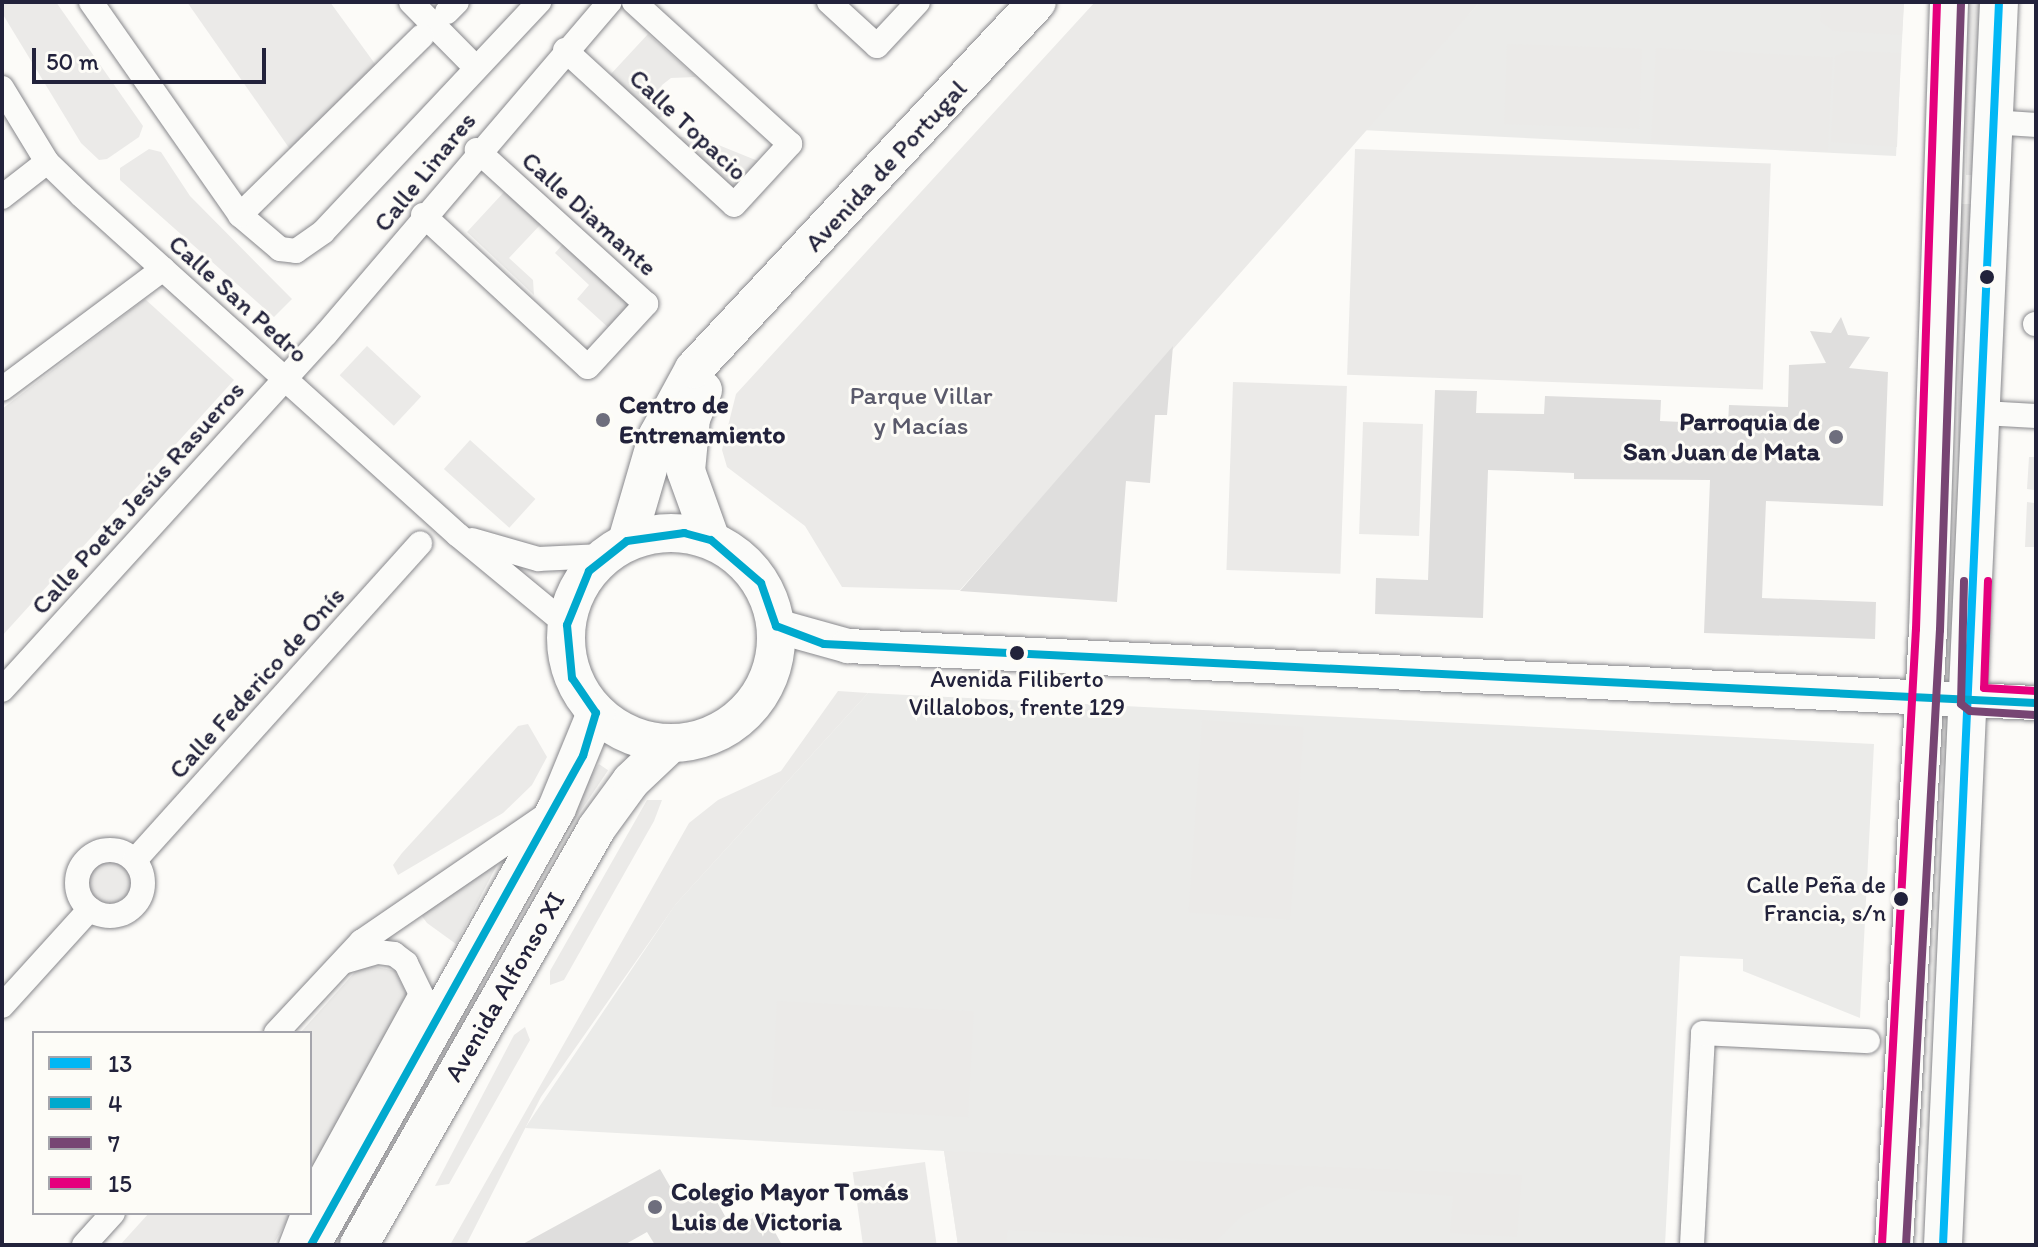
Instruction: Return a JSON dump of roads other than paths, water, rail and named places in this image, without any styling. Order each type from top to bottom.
[{"type":"main road","name":"Avenida de Portugal","points":[[615,549],[658,435],[694,369],[1037,2]]},
{"type":"main road","points":[[1894,1245],[1923,696],[1949,2]]},
{"type":"main road","points":[[1943,1245],[1972,699],[1999,2]]},
{"type":"main road","name":"Avenida de Portugal","points":[[711,540],[686,471],[685,447],[698,402],[733,329]]},
{"type":"main road","points":[[669,533],[711,540],[761,583],[776,626],[775,651],[757,698],[720,731],[671,743],[644,740],[596,713],[572,678],[567,625],[577,589],[615,549],[669,533]]},
{"type":"main road","points":[[776,626],[848,646],[2036,703]]},
{"type":"main road","name":"Avenida Alfonso XI","points":[[311,1245],[557,808],[596,713]]},
{"type":"main road","name":"Avenida Alfonso XI","points":[[359,1245],[596,829],[631,781],[671,743]]},
{"type":"street","points":[[91,2],[240,215],[422,36]]},
{"type":"street","points":[[411,2],[475,67]]},
{"type":"street","name":"Calle Linares","points":[[240,215],[280,249],[308,247],[539,2]]},
{"type":"street","name":"Calle Linares","points":[[284,378],[477,150],[610,2]]},
{"type":"street","name":"Calle Topacio","points":[[565,50],[734,205],[790,144],[634,2]]},
{"type":"street","points":[[829,2],[877,46],[918,2]]},
{"type":"street","name":"Calle San Pedro","points":[[2,88],[47,162],[458,535],[567,625]]},
{"type":"street","points":[[1992,122],[2036,125]]},
{"type":"street","name":"Calle Diamante","points":[[423,215],[588,367],[646,304],[477,150]]},
{"type":"street","points":[[2,197],[47,162]]},
{"type":"street","points":[[2,389],[163,269]]},
{"type":"street","name":"Calle Poeta Jesús Rasueros","points":[[2,690],[284,378]]},
{"type":"street","points":[[1983,413],[2036,416]]},
{"type":"street","name":"Calle San Pedro","points":[[458,535],[538,559],[615,549]]},
{"type":"street","name":"Calle Federico de Onís","points":[[135,860],[420,543]]},
{"type":"street","points":[[278,1031],[343,962],[404,908],[557,808]]},
{"type":"street","points":[[116,850],[135,860],[143,882],[134,906],[113,915],[90,909],[77,879],[87,859],[116,850]]},
{"type":"street","points":[[2,1006],[90,909]]},
{"type":"street","points":[[312,1192],[421,994],[411,970],[394,954],[377,952],[343,962]]},
{"type":"street","points":[[1692,1245],[1703,1033],[1868,1041]]},
{"type":"street","points":[[84,1245],[111,1215]]},
{"type":"street","points":[[291,1245],[302,1215]]},
{"type":"place","name":"Centro de Entrenamiento","points":[[603,420]]},
{"type":"place","name":"Parroquia de San Juan de Mata","points":[[1836,437]]},
{"type":"place","name":"Avenida Filiberto Villalobos, frente 129","points":[[1017,653]]},
{"type":"place","name":"Calle Peña de Francia, s/n","points":[[1901,899]]},
{"type":"place","name":"Colegio Mayor Tomás Luis de Victoria","points":[[655,1207]]},
{"type":"park label","name":"Parque Villar y Macías","points":[[921,411]]}]
